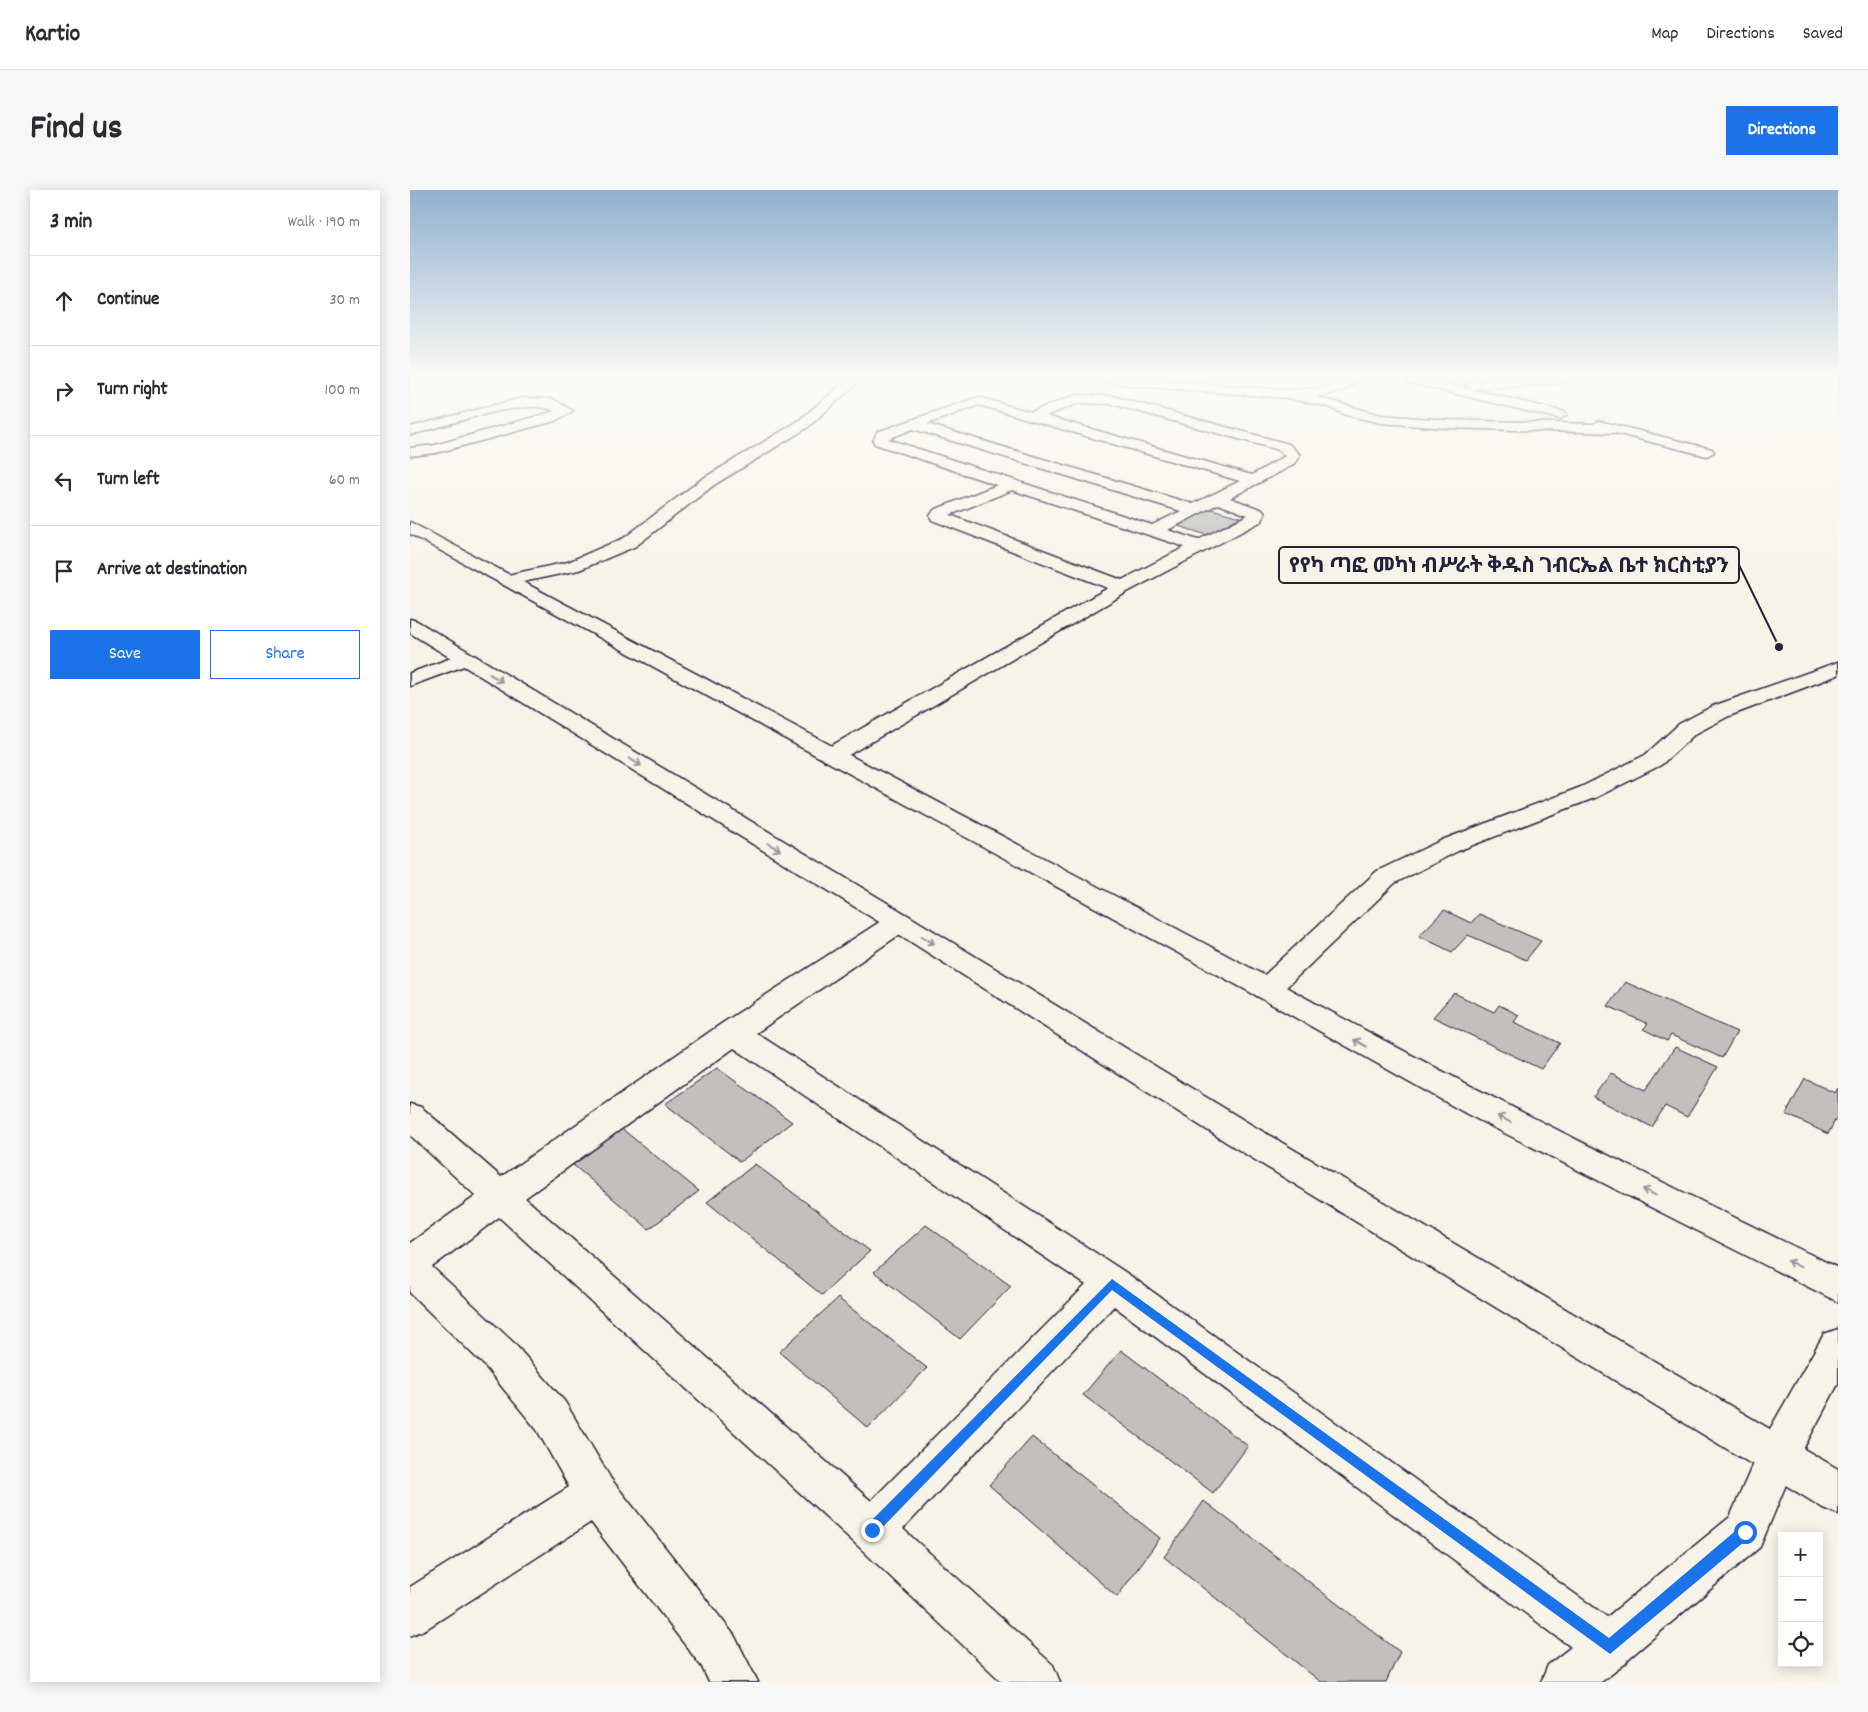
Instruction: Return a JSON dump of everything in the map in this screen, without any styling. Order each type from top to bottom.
[{"type":"main road","points":[[410,452],[437,449]]},
{"type":"main road","points":[[509,580],[573,566],[630,542],[708,482],[763,449]]},
{"type":"main road","points":[[904,449],[1198,546]]},
{"type":"main road","points":[[994,449],[1195,510]]},
{"type":"main road","points":[[1143,449],[1254,480]]},
{"type":"main road","points":[[1154,531],[1288,462],[1293,455],[1286,449]]},
{"type":"main road","points":[[1694,449],[1707,452]]},
{"type":"main road","points":[[1013,484],[940,513],[938,516],[1123,587]]},
{"type":"main road","points":[[832,755],[1123,587],[1256,517],[1256,513],[1250,509],[1217,500]]},
{"type":"main road","points":[[410,527],[1267,989],[1364,1046],[1838,1286]]},
{"type":"main road","points":[[410,625],[899,922],[1238,1133],[1838,1493]]},
{"type":"main road","points":[[410,680],[465,659]]},
{"type":"main road","points":[[1267,989],[1386,877],[1451,845],[1589,792],[1653,760],[1687,730],[1721,711],[1838,668]]},
{"type":"main road","points":[[410,1263],[501,1195],[732,1032],[899,922]]},
{"type":"main road","points":[[732,1032],[1112,1283],[1610,1647]]},
{"type":"main road","points":[[410,1116],[501,1195],[872,1530],[1036,1682]]},
{"type":"main road","points":[[410,1270],[500,1354],[551,1416],[596,1494],[718,1651],[734,1682]]},
{"type":"main road","points":[[872,1530],[1112,1283]]},
{"type":"main road","points":[[1565,1682],[1610,1647],[1745,1532],[1777,1457],[1838,1346]]},
{"type":"main road","points":[[410,1613],[596,1494]]},
{"type":"building","points":[[1208,508],[1240,517],[1207,535],[1175,525]]},
{"type":"building","points":[[1444,910],[1471,923],[1479,914],[1541,941],[1526,960],[1468,935],[1452,952],[1419,936]]},
{"type":"building","points":[[1625,982],[1737,1032],[1722,1058],[1671,1035],[1667,1041],[1643,1029],[1648,1024],[1608,1006]]},
{"type":"building","points":[[1454,993],[1494,1012],[1499,1005],[1519,1015],[1514,1022],[1560,1043],[1541,1069],[1433,1017]]},
{"type":"building","points":[[1675,1047],[1718,1067],[1687,1117],[1665,1106],[1652,1127],[1593,1097],[1611,1073],[1646,1090]]},
{"type":"building","points":[[717,1068],[792,1122],[740,1162],[665,1104]]},
{"type":"building","points":[[1805,1079],[1835,1093],[1838,1088],[1838,1115],[1828,1134],[1786,1114]]},
{"type":"building","points":[[622,1129],[699,1191],[649,1229],[572,1164]]},
{"type":"building","points":[[755,1164],[870,1251],[822,1295],[707,1202]]},
{"type":"building","points":[[926,1225],[1011,1286],[960,1339],[874,1272]]},
{"type":"building","points":[[838,1298],[927,1368],[868,1428],[779,1352]]},
{"type":"building","points":[[1121,1350],[1248,1446],[1213,1493],[1083,1395]]},
{"type":"building","points":[[1032,1437],[1160,1538],[1117,1597],[989,1485]]},
{"type":"building","points":[[1204,1501],[1400,1652],[1386,1682],[1321,1682],[1164,1557]]},
{"type":"place","name":"የየካ ጣፎ መካነ ብሥራት ቅዱስ ገብርኤል ቤተ ክርስቲያን","points":[[1779,647]]},
{"type":"route","points":[[872,1530],[1112,1283],[1610,1647],[1745,1532]]}]
